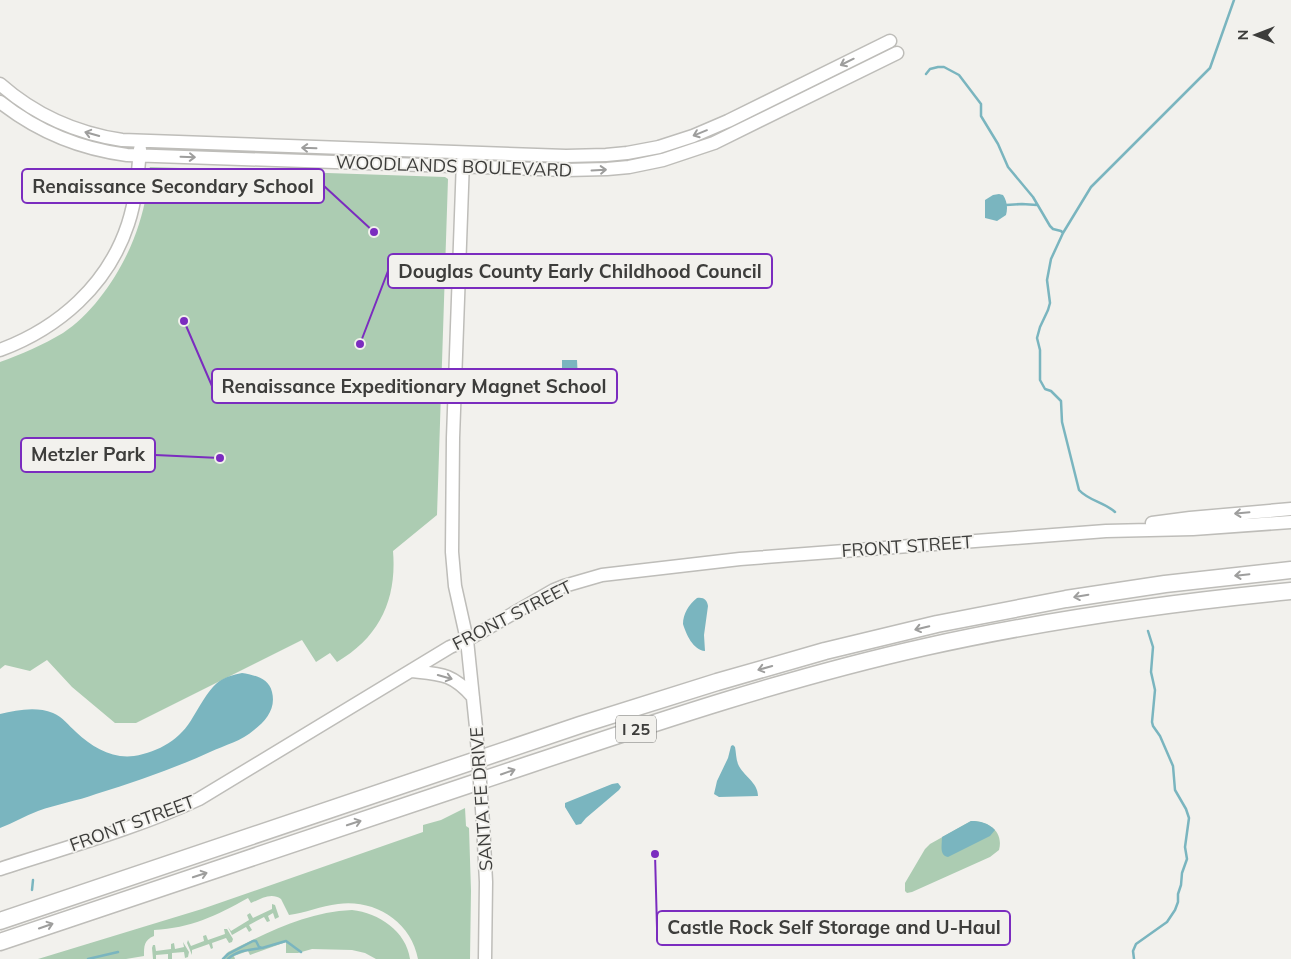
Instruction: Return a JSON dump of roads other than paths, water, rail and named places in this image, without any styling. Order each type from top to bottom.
[{"type":"highway","name":"I 25","points":[[0,921],[580,726],[717,682],[825,651],[947,622],[1066,599],[1165,584],[1291,570]]},
{"type":"highway","name":"I 25","points":[[0,942],[587,745],[806,676],[924,647],[1071,618],[1173,603],[1291,591]]},
{"type":"street","name":"WOODLANDS BOULEVARD","points":[[0,84],[34,109],[63,124],[97,136],[140,142],[586,156],[627,153],[693,136],[728,121],[890,41]]},
{"type":"street","name":"WOODLANDS BOULEVARD","points":[[0,102],[28,122],[56,137],[96,150],[140,155],[586,170],[622,168],[663,160],[698,149],[721,140],[896,53]]},
{"type":"street","points":[[0,350],[30,338],[62,317],[76,305],[102,275],[112,259],[128,224],[136,188],[140,142]]},
{"type":"street","name":"SANTA FE DRIVE","points":[[463,153],[451,500],[454,573],[467,640],[483,823],[486,882],[485,959]]},
{"type":"street","name":"FRONT STREET","points":[[1106,531],[1190,518],[1291,509]]},
{"type":"street","name":"FRONT STREET","points":[[0,869],[128,828],[191,802],[215,790],[450,647],[467,640],[554,590],[602,575],[740,559],[1106,531],[1193,530],[1291,522]]},
{"type":"street","points":[[411,671],[451,678],[465,687],[473,697]]},
{"type":"water","points":[[999,194],[1003,195],[1005,200],[1007,207],[1006,215],[997,221],[985,218],[985,200]]},
{"type":"water","points":[[562,360],[577,360],[578,380],[576,383],[570,383],[570,370],[562,370]]},
{"type":"water","points":[[697,598],[705,599],[708,606],[704,635],[705,651],[694,645],[688,637],[683,624],[687,610]]},
{"type":"water","points":[[242,673],[256,676],[268,683],[273,698],[273,703],[266,718],[249,734],[168,770],[52,806],[0,828],[0,714],[26,709],[47,711],[60,717],[82,737],[103,751],[118,756],[134,756],[160,748],[176,738],[188,725],[217,683],[232,675]]},
{"type":"water","points":[[733,745],[738,764],[756,787],[758,796],[719,797],[714,794],[717,781]]},
{"type":"water","points":[[618,783],[621,787],[619,790],[581,824],[576,825],[565,807],[565,803]]},
{"type":"water","points":[[971,821],[984,823],[995,830],[990,836],[948,857],[945,856],[942,849],[942,837]]},
{"type":"waterway","points":[[1063,233],[1091,187],[1210,68],[1234,0]]},
{"type":"waterway","points":[[926,74],[930,69],[944,67],[959,75],[981,104],[981,116],[998,144],[1008,167],[1033,197],[1050,226],[1063,233],[1051,259],[1047,280],[1050,303],[1037,338],[1040,350],[1040,380],[1045,389],[1051,391],[1061,401],[1062,422],[1079,490],[1087,497],[1115,512]]},
{"type":"waterway","points":[[1006,205],[1037,205]]},
{"type":"waterway","points":[[1134,959],[1133,951],[1136,944],[1167,922],[1175,910],[1182,873],[1187,859],[1185,847],[1189,818],[1175,790],[1173,766],[1152,722],[1155,690],[1151,672],[1153,647],[1148,631]]},
{"type":"waterway","points":[[32,890],[33,880]]},
{"type":"waterway","points":[[223,959],[228,954],[253,941],[256,941],[259,947],[262,948],[286,941],[301,952]]},
{"type":"waterway","points":[[228,959],[239,952],[261,948]]},
{"type":"waterway","points":[[88,959],[118,952]]},
{"type":"place","name":"Renaissance Secondary School","points":[[374,232]]},
{"type":"place","name":"Renaissance Expeditionary Magnet School","points":[[184,321]]},
{"type":"place","name":"Douglas County Early Childhood Council","points":[[360,344]]},
{"type":"place","name":"Metzler Park","points":[[220,458]]},
{"type":"place","name":"Castle Rock Self Storage and U-Haul","points":[[655,854]]}]
